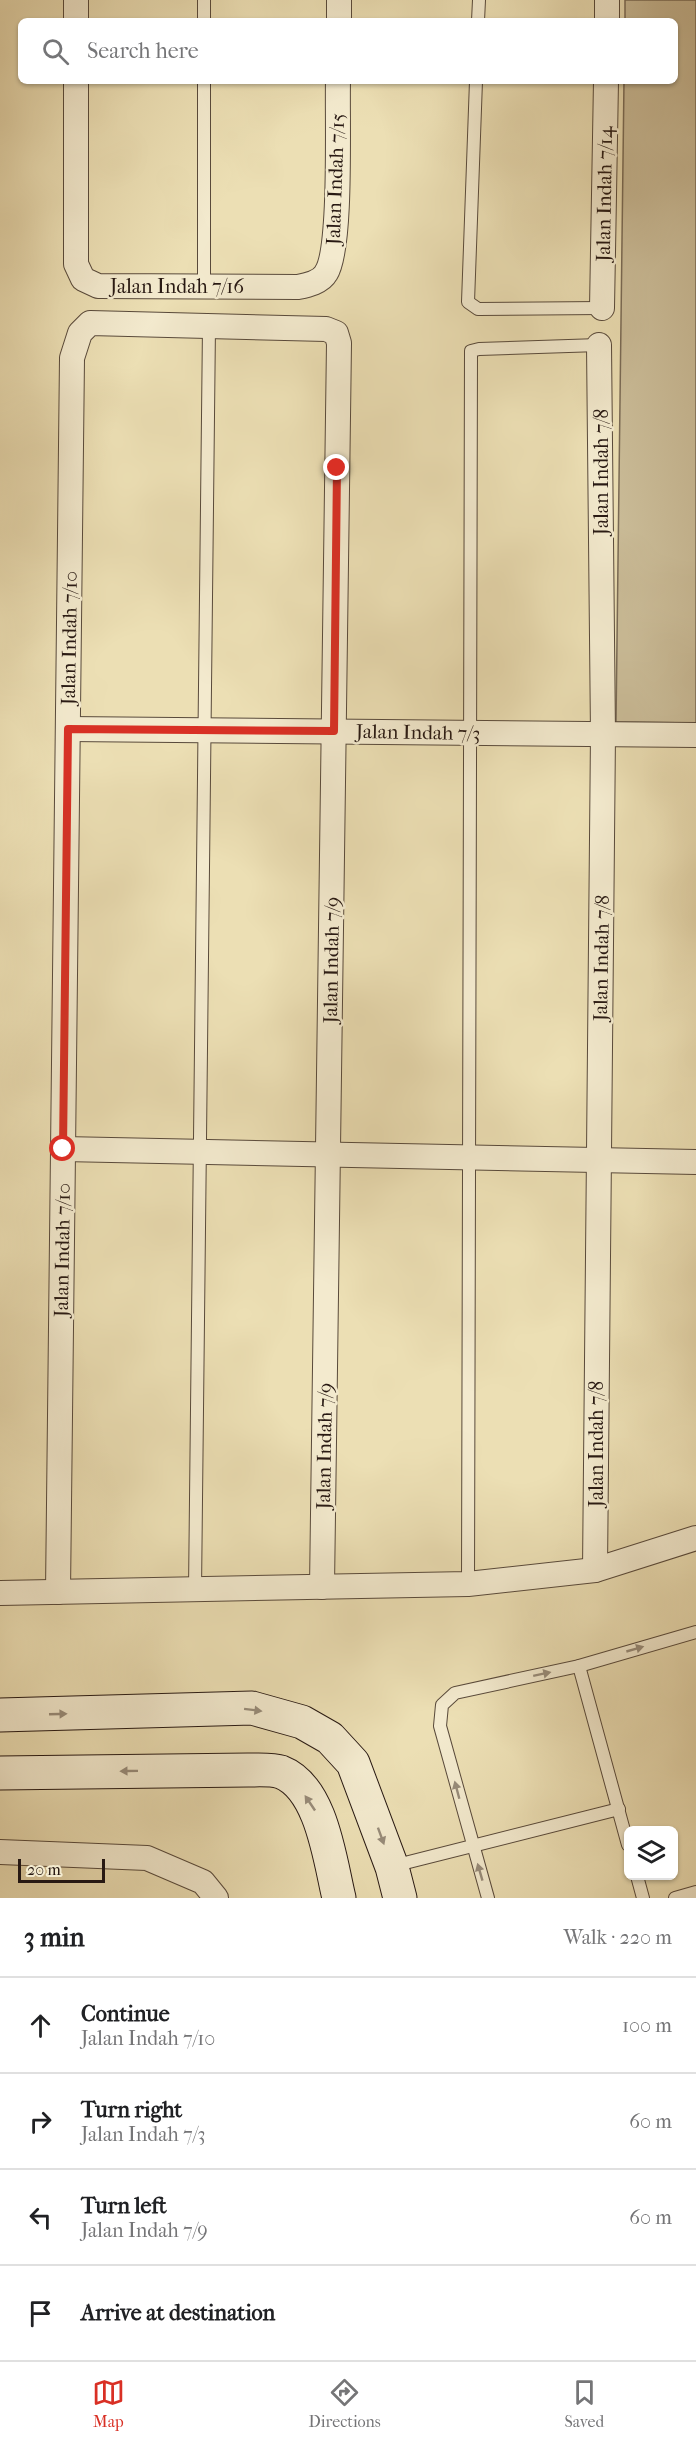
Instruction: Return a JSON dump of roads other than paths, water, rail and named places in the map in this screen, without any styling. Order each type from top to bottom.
[{"type":"main road","points":[[0,1715],[252,1708],[303,1722],[330,1738],[353,1763],[392,1867],[400,1898]]},
{"type":"main road","points":[[0,1773],[248,1770],[281,1772],[300,1787],[320,1817],[339,1898]]},
{"type":"street","points":[[76,0],[76,18]]},
{"type":"street","points":[[339,0],[339,18]]},
{"type":"street","points":[[607,0],[607,18]]},
{"type":"street","name":"Jalan Indah 7/16","points":[[76,84],[78,273],[82,279],[98,286],[298,287],[312,284],[325,275]]},
{"type":"street","name":"Jalan Indah 7/15","points":[[325,275],[335,248],[338,84]]},
{"type":"street","name":"Jalan Indah 7/14","points":[[602,308],[606,84]]},
{"type":"street","name":"Jalan Indah 7/10","points":[[58,1592],[72,358],[80,333],[90,323],[209,326]]},
{"type":"street","name":"Jalan Indah 7/9","points":[[209,326],[326,329],[336,333],[339,343],[322,1587]]},
{"type":"street","name":"Jalan Indah 7/8","points":[[596,1570],[603,734],[600,345]]},
{"type":"street","name":"Jalan Indah 7/3","points":[[68,729],[696,735]]},
{"type":"street","points":[[63,1149],[696,1162]]},
{"type":"street","points":[[0,1593],[468,1584],[596,1570],[696,1538]]},
{"type":"street","points":[[0,1851],[147,1858],[203,1882],[216,1898]]},
{"type":"lane","points":[[204,0],[204,18]]},
{"type":"lane","points":[[478,18],[479,0]]},
{"type":"lane","points":[[204,84],[204,285]]},
{"type":"lane","points":[[476,84],[468,302],[478,309],[602,308]]},
{"type":"lane","points":[[195,1590],[209,326]]},
{"type":"lane","points":[[468,1584],[471,351],[600,345]]},
{"type":"lane","points":[[488,1898],[440,1726],[442,1706],[455,1693],[579,1666],[696,1632]]},
{"type":"lane","points":[[579,1666],[624,1829]]},
{"type":"lane","points":[[392,1867],[619,1809]]},
{"type":"lane","points":[[638,1880],[643,1898]]},
{"type":"lane","points":[[675,1898],[696,1892]]}]
